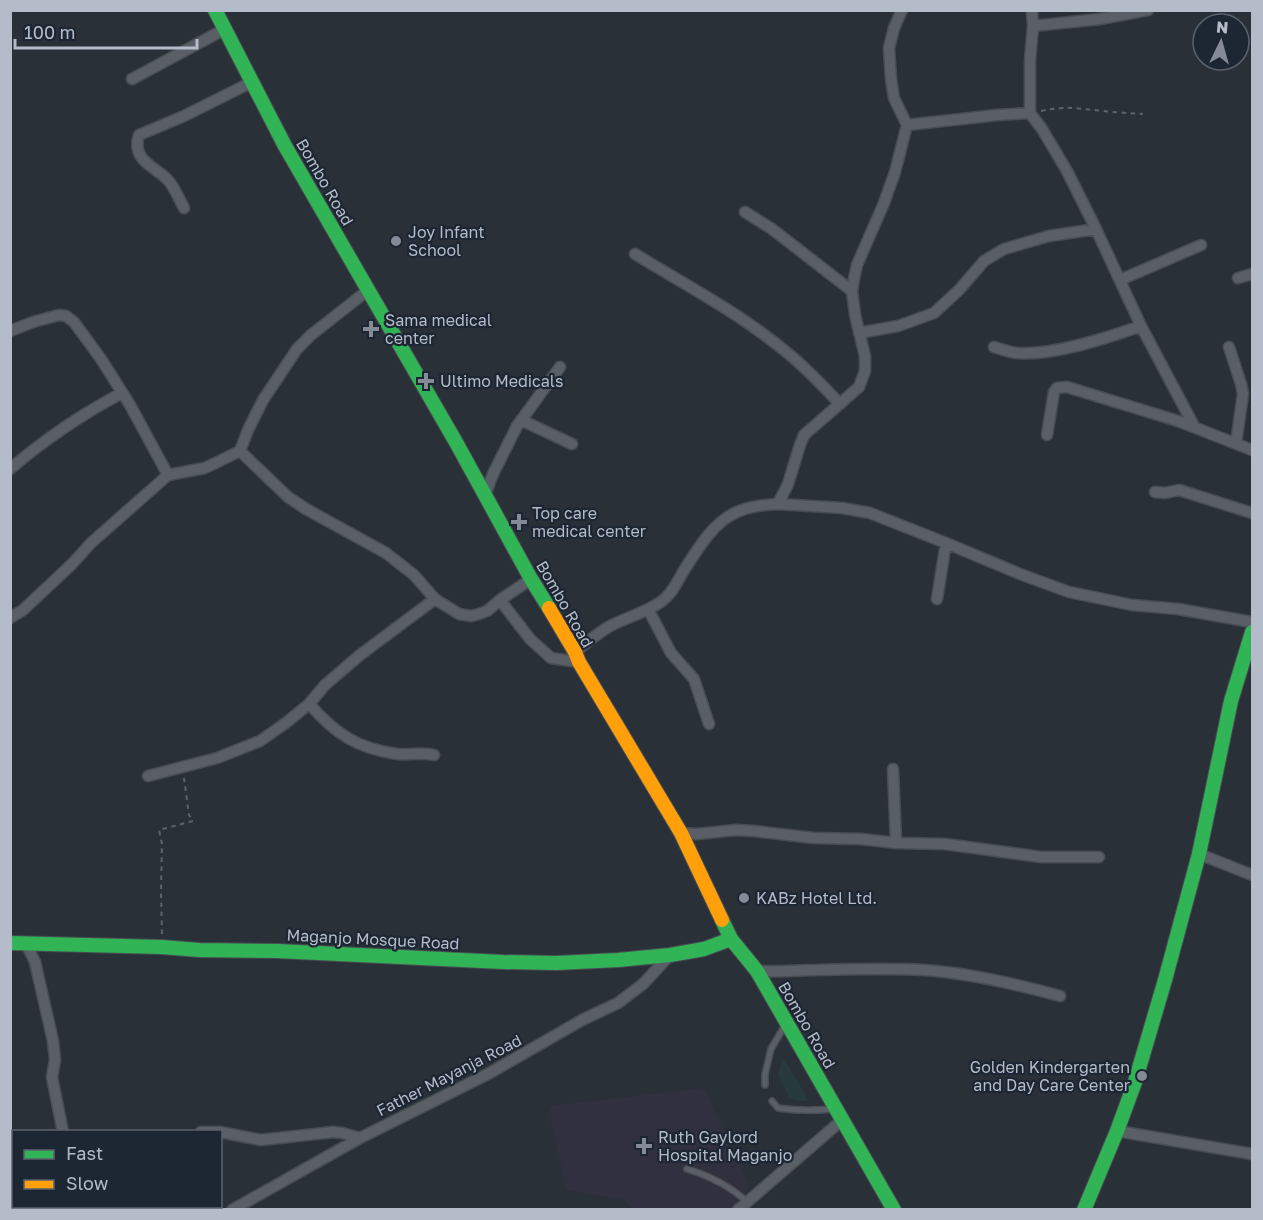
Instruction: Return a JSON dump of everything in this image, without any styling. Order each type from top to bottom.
[{"type":"main road","name":"Bombo Road","points":[[215,10],[285,146],[367,291],[457,444],[531,579],[681,833],[731,939],[757,971],[894,1209]]},
{"type":"main road","points":[[1084,1209],[1135,1082],[1165,980],[1199,854],[1231,701],[1252,632]]},
{"type":"main road","name":"Maganjo Mosque Road","points":[[10,943],[535,962],[618,960],[670,955],[704,949],[731,939]]},
{"type":"street","points":[[778,504],[788,484],[804,435],[859,387],[865,371],[865,356],[852,291],[857,265],[896,172],[908,125],[894,98],[889,48],[902,10]]},
{"type":"street","points":[[1032,10],[1030,113],[1067,171],[1141,326],[1194,426]]},
{"type":"street","points":[[1033,26],[1100,19],[1148,10]]},
{"type":"street","points":[[132,79],[225,30]]},
{"type":"street","points":[[184,208],[168,180],[144,163],[137,142],[139,135],[184,116],[252,82]]},
{"type":"street","points":[[908,125],[1030,113]]},
{"type":"street","points":[[745,212],[772,229],[852,291]]},
{"type":"street","points":[[859,333],[898,326],[934,314],[984,261],[1004,249],[1049,236],[1096,229]]},
{"type":"street","points":[[1120,280],[1201,245]]},
{"type":"street","points":[[635,254],[728,310],[766,336],[791,355],[840,404]]},
{"type":"street","points":[[1238,278],[1252,274]]},
{"type":"street","points":[[10,618],[23,610],[91,543],[168,475],[205,468],[240,451],[263,400],[297,349],[311,335],[367,291]]},
{"type":"street","points":[[10,331],[59,315],[66,316],[74,322],[130,405],[168,475]]},
{"type":"street","points":[[994,347],[1015,353],[1036,353],[1104,339],[1141,326]]},
{"type":"street","points":[[1229,347],[1243,394],[1236,443]]},
{"type":"street","points":[[485,495],[517,426],[560,367]]},
{"type":"street","points":[[1047,435],[1054,392],[1057,388],[1067,387],[1194,426],[1252,450]]},
{"type":"street","points":[[10,469],[65,426],[122,393]]},
{"type":"street","points":[[521,420],[572,444]]},
{"type":"street","points":[[240,451],[288,497],[386,553],[414,575],[435,599],[459,614],[471,616],[479,614],[531,579]]},
{"type":"street","points":[[1155,492],[1165,493],[1179,490],[1252,513]]},
{"type":"street","points":[[500,600],[530,639],[551,658],[577,657],[589,640],[611,626],[662,601],[672,592],[700,546],[721,521],[754,506],[778,504],[842,508],[870,513],[1020,574],[1070,591],[1132,605],[1178,609],[1252,622]]},
{"type":"street","points":[[937,599],[946,543]]},
{"type":"street","points":[[148,776],[217,758],[260,741],[287,723],[309,704],[325,685],[435,599]]},
{"type":"street","points":[[648,609],[671,653],[694,679],[709,724]]},
{"type":"street","points":[[309,704],[336,731],[369,749],[399,754],[428,753],[434,755]]},
{"type":"street","points":[[892,769],[896,843]]},
{"type":"street","points":[[681,833],[754,831],[814,838],[945,844],[1041,857],[1098,857]]},
{"type":"street","points":[[1199,854],[1252,875]]},
{"type":"street","points":[[26,944],[35,962],[53,1041],[56,1060],[52,1077],[63,1130]]},
{"type":"street","name":"Father Mayanja Road","points":[[232,1209],[360,1138],[488,1074],[582,1020],[618,1004],[643,984],[670,955]]},
{"type":"street","points":[[757,971],[924,970],[994,980],[1060,996]]},
{"type":"street","points":[[743,1206],[838,1114]]},
{"type":"street","points":[[1117,1131],[1252,1154]]},
{"type":"street","points":[[222,1133],[261,1140],[333,1132],[360,1138]]},
{"type":"lane","points":[[765,1085],[771,1048],[787,1023]]},
{"type":"lane","points":[[772,1101],[778,1108],[838,1114]]},
{"type":"lane","points":[[687,1169],[720,1182],[740,1196],[743,1206]]},
{"type":"path","points":[[1030,113],[1058,107],[1073,107],[1143,114]]},
{"type":"path","points":[[162,947],[160,891],[162,844],[159,830],[193,821],[189,815],[183,766]]},
{"type":"shaded area","name":"Ruth Gaylord Hospital Maganjo","points":[[704,1088],[750,1186],[730,1210],[633,1209],[624,1200],[566,1190],[548,1106]]},
{"type":"green space","points":[[783,1057],[809,1101],[798,1101],[789,1097],[778,1075]]},
{"type":"traffic: fast","points":[[215,10],[285,146],[549,608]]},
{"type":"traffic: fast","points":[[1084,1210],[1135,1082],[1165,980],[1199,854],[1231,701],[1252,632]]},
{"type":"traffic: fast","points":[[722,920],[731,939],[757,971],[894,1210]]},
{"type":"traffic: fast","points":[[10,943],[556,963],[670,955],[704,949],[731,939]]},
{"type":"traffic: slow","points":[[549,608],[681,833],[722,920]]},
{"type":"place","name":"Joy Infant School","points":[[396,241]]},
{"type":"place","name":"Sama medical center","points":[[371,329]]},
{"type":"place","name":"Ultimo Medicals","points":[[426,381]]},
{"type":"place","name":"Top care medical center","points":[[519,522]]},
{"type":"place","name":"KABz Hotel Ltd.","points":[[744,898]]},
{"type":"place","name":"Golden Kindergarten and Day Care Center","points":[[1142,1076]]},
{"type":"place","name":"Ruth Gaylord Hospital Maganjo","points":[[644,1146]]}]
